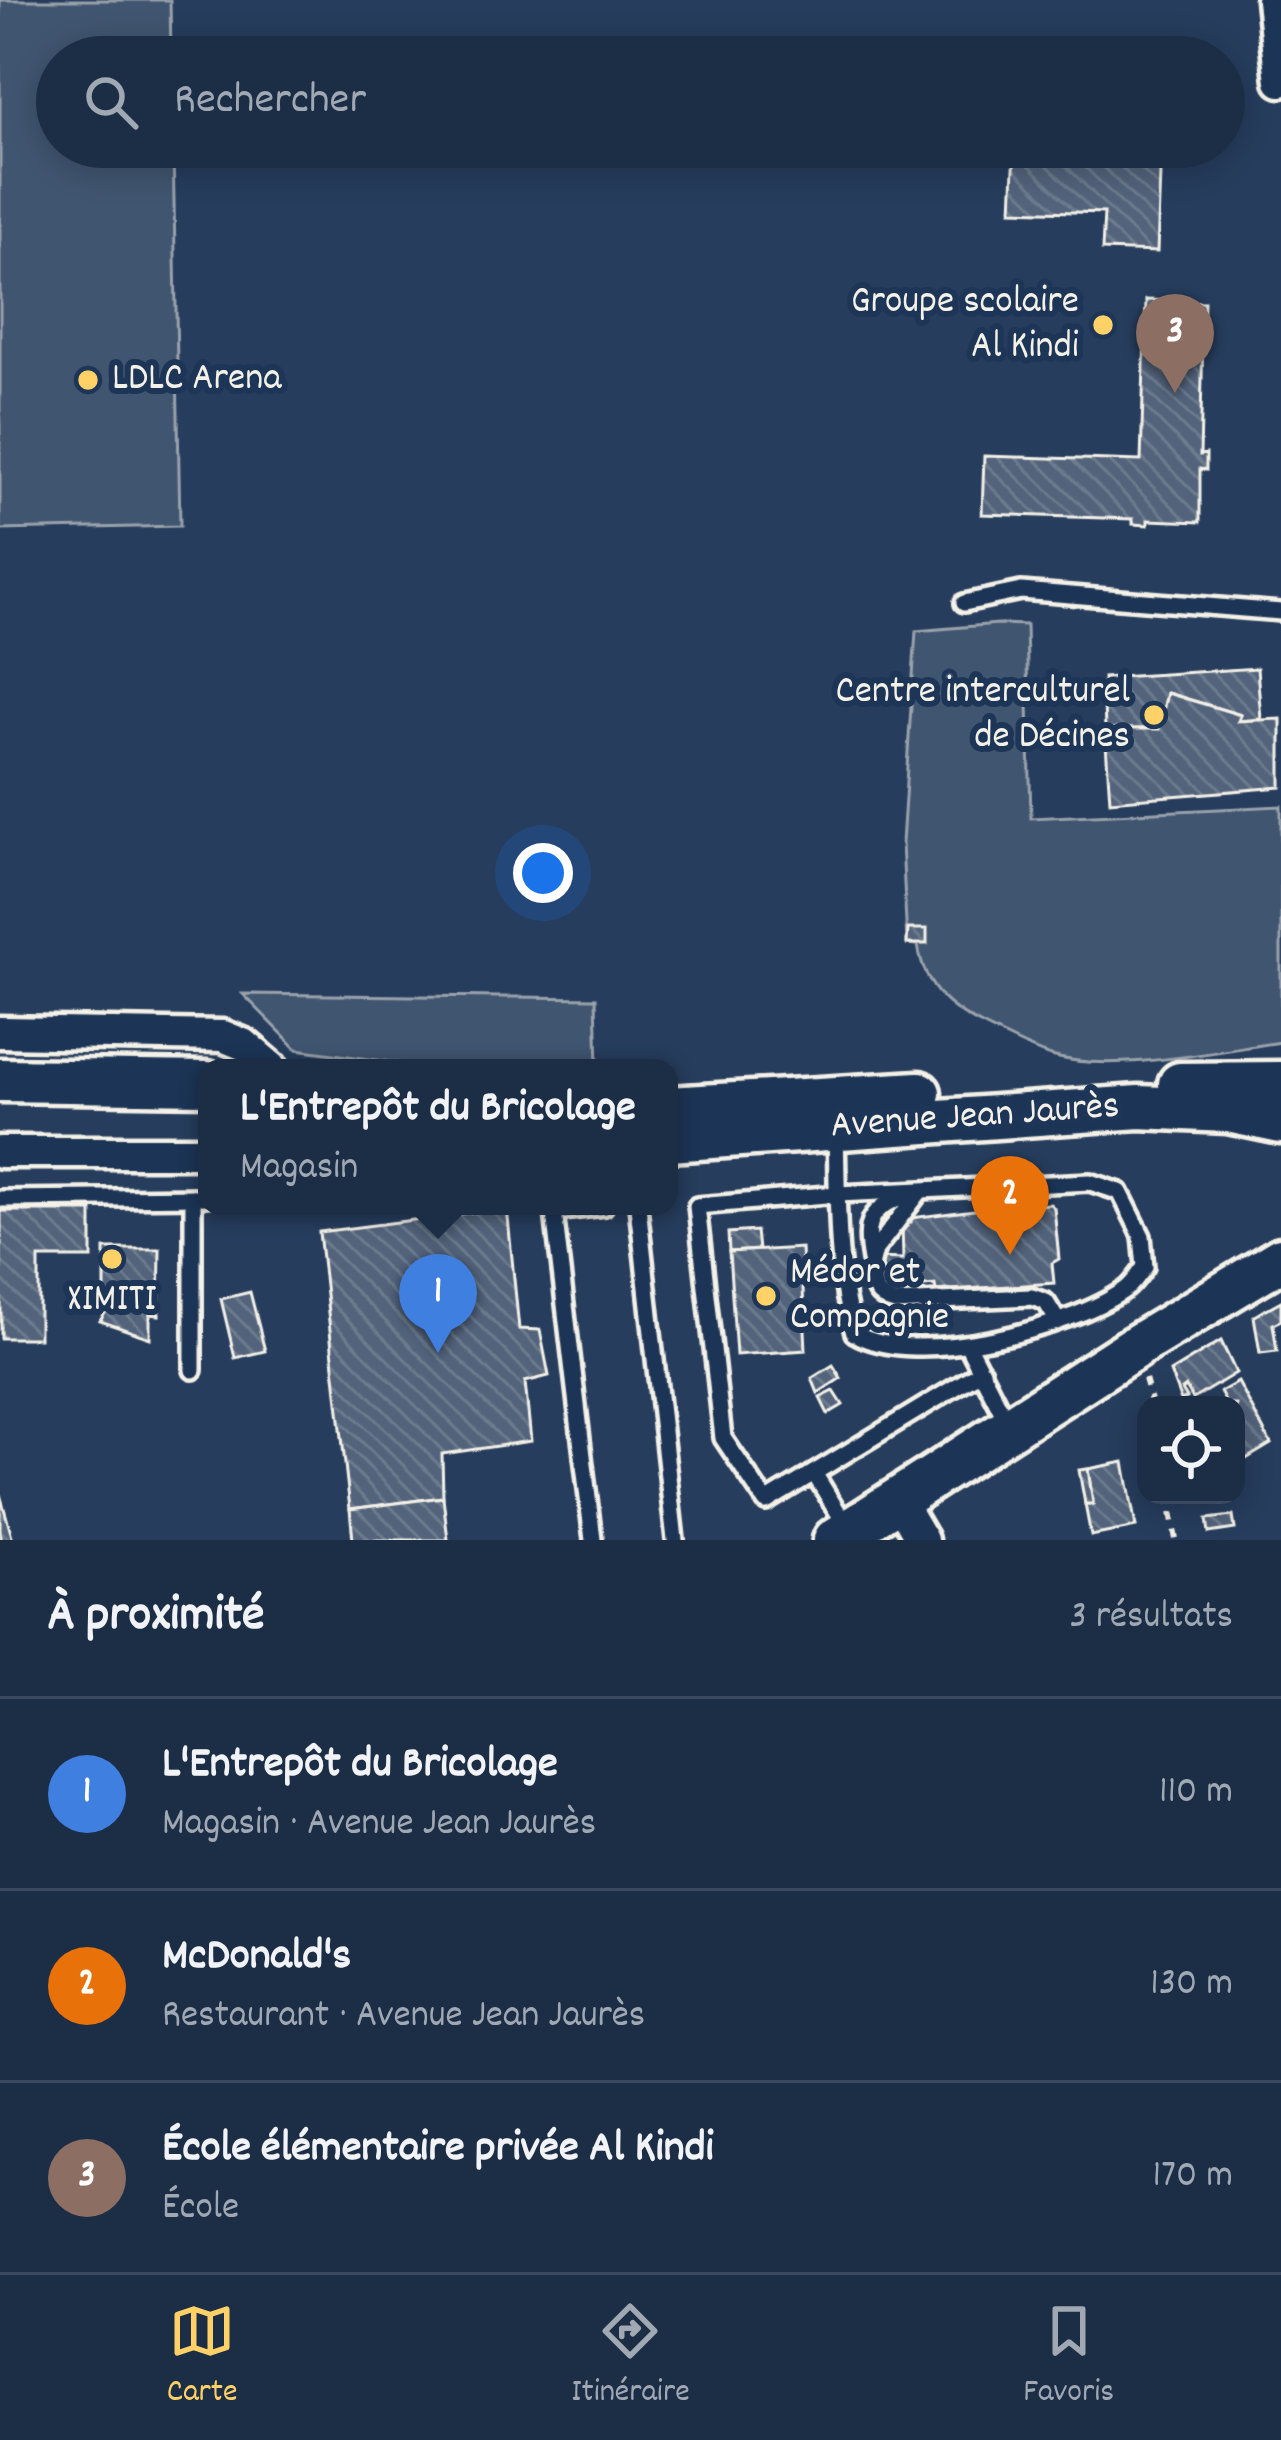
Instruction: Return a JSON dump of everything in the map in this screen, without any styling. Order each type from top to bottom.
[{"type":"main road","points":[[0,1080],[198,1083]]},
{"type":"main road","name":"Avenue Jean Jaurès","points":[[678,1107],[1049,1085],[1281,1083]]},
{"type":"main road","points":[[0,1106],[198,1109]]},
{"type":"main road","name":"Avenue Jean Jaurès","points":[[678,1139],[1139,1107],[1228,1111],[1281,1122]]},
{"type":"main road","points":[[1227,1289],[1281,1229]]},
{"type":"main road","points":[[842,1536],[1281,1259]]},
{"type":"street","points":[[1272,0],[1281,81]]},
{"type":"street","points":[[0,1032],[223,1036],[261,1059]]},
{"type":"street","points":[[0,1152],[198,1152]]},
{"type":"street","points":[[899,1502],[922,1540]]},
{"type":"lane","points":[[964,603],[1021,591],[1281,612]]},
{"type":"lane","points":[[836,1128],[838,1194],[847,1311],[854,1333],[871,1343],[967,1344],[1016,1336],[1128,1288],[1145,1267],[1142,1237],[1120,1192],[1090,1182],[838,1194],[697,1206],[723,1438],[766,1502],[982,1371]]},
{"type":"lane","points":[[921,1190],[887,1202],[872,1217],[865,1236],[873,1290],[880,1299],[895,1304],[1032,1297],[1046,1302],[1057,1320]]},
{"type":"lane","points":[[0,1199],[198,1197]]},
{"type":"lane","points":[[193,1370],[199,1215]]},
{"type":"lane","points":[[554,1215],[593,1540]]},
{"type":"lane","points":[[639,1215],[675,1540]]},
{"type":"lane","points":[[967,1344],[1010,1428]]},
{"type":"lane","points":[[814,1473],[842,1536]]},
{"type":"path","points":[[1170,1504],[1176,1540]]},
{"type":"shaded area","name":"LDLC Arena","points":[[0,0],[170,0],[171,36],[36,36],[36,168],[173,168],[180,526],[0,530]]},
{"type":"shaded area","points":[[1026,625],[1031,818],[1281,806],[1281,1042],[1134,1062],[1076,1061],[1036,1051],[977,1023],[952,1007],[934,987],[918,945],[907,944],[902,843],[916,631]]},
{"type":"shaded area","points":[[243,994],[596,998],[598,1059],[370,1059],[297,1049]]},
{"type":"building","points":[[1014,168],[1160,168],[1157,252],[1102,250],[1104,213],[1012,210]]},
{"type":"building","points":[[1146,300],[1204,302],[1200,455],[1206,454],[1206,470],[1200,469],[1200,522],[1148,520],[1148,525],[1133,524],[1133,519],[982,514],[984,456],[1141,461]]},
{"type":"building","points":[[1257,668],[1261,719],[1238,721],[1241,715],[1167,693],[1159,729],[1105,729],[1103,678]]},
{"type":"building","points":[[1167,693],[1241,715],[1238,721],[1281,719],[1281,787],[1110,801],[1105,729],[1159,729]]},
{"type":"building","points":[[908,929],[927,929],[927,944],[907,944]]},
{"type":"building","points":[[1050,1204],[1059,1259],[1052,1263],[1054,1283],[936,1291],[935,1285],[891,1289],[885,1285],[883,1270],[878,1271],[877,1258],[903,1259],[902,1222],[911,1222],[911,1218],[990,1208],[997,1212],[1030,1210],[1034,1205]]},
{"type":"building","points":[[1,1211],[92,1211],[92,1258],[39,1258],[39,1338],[1,1338]]},
{"type":"building","points":[[452,1215],[508,1215],[519,1329],[540,1330],[549,1376],[525,1382],[531,1441],[442,1454],[443,1497],[350,1509],[319,1232]]},
{"type":"building","points":[[756,1231],[758,1250],[729,1252],[728,1233]]},
{"type":"building","points":[[801,1248],[806,1350],[736,1355],[729,1252]]},
{"type":"building","points":[[105,1249],[160,1249],[159,1315],[150,1314],[150,1338],[100,1321],[105,1313]]},
{"type":"building","points":[[250,1292],[265,1351],[235,1358],[221,1299]]},
{"type":"building","points":[[1281,1301],[1281,1320],[1273,1324],[1277,1351],[1260,1353],[1254,1316]]},
{"type":"building","points":[[1221,1341],[1236,1373],[1198,1396],[1191,1396],[1186,1387],[1182,1390],[1186,1396],[1179,1396],[1170,1372]]},
{"type":"building","points":[[833,1365],[841,1378],[818,1393],[812,1378]]},
{"type":"building","points":[[1238,1382],[1271,1444],[1245,1460],[1245,1396],[1222,1396],[1220,1392]]},
{"type":"building","points":[[834,1391],[843,1405],[828,1414],[820,1398]]},
{"type":"building","points":[[1124,1462],[1136,1527],[1091,1536],[1085,1504],[1093,1504],[1088,1469]]},
{"type":"building","points":[[1088,1469],[1093,1504],[1085,1504],[1079,1470]]},
{"type":"building","points":[[0,1494],[13,1540],[0,1540]]},
{"type":"building","points":[[443,1497],[448,1540],[353,1540],[350,1509]]},
{"type":"building","points":[[1233,1516],[1235,1529],[1209,1533],[1207,1519]]},
{"type":"place","name":"Groupe scolaire Al Kindi","points":[[1103,325]]},
{"type":"place","name":"LDLC Arena","points":[[88,380]]},
{"type":"place","name":"École élémentaire privée Al Kindi","points":[[1175,393]]},
{"type":"place","name":"Centre interculturel de Décines","points":[[1154,715]]},
{"type":"place","name":"McDonald's","points":[[1010,1255]]},
{"type":"place","name":"XIMITI","points":[[112,1259]]},
{"type":"place","name":"Médor et Compagnie","points":[[766,1296]]},
{"type":"place","name":"L'Entrepôt du Bricolage","points":[[438,1353]]}]
